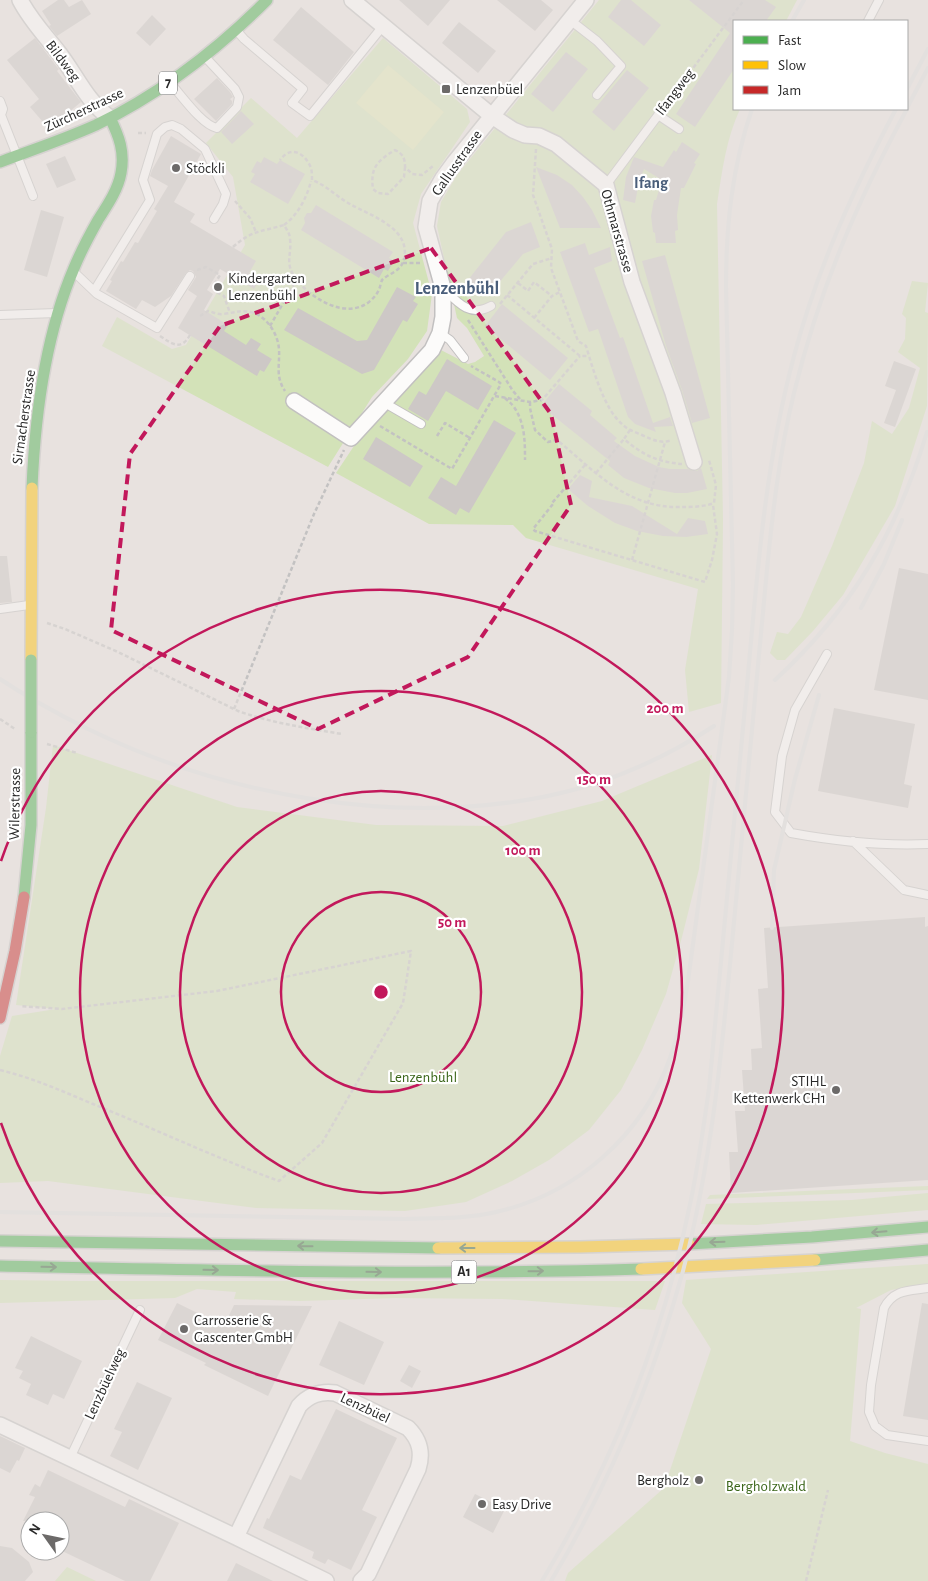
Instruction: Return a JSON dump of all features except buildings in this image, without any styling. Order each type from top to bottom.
[{"type":"main road","name":"Zürcherstrasse","points":[[0,162],[110,118],[170,82],[236,30],[267,0]]},
{"type":"main road","name":"Sirnacherstrasse","points":[[31,735],[31,491],[34,445],[42,385],[58,313],[73,270],[85,244],[120,180],[123,158],[121,141],[110,118]]},
{"type":"main road","name":"Wilerstrasse","points":[[0,1018],[19,933],[28,862],[31,802],[31,735]]},
{"type":"main road","name":"A1","points":[[0,1241],[290,1246],[623,1246],[766,1240],[928,1227]]},
{"type":"main road","name":"A1","points":[[0,1266],[390,1272],[559,1271],[720,1266],[928,1250]]},
{"type":"street","name":"Bildweg","points":[[20,0],[33,23],[59,53],[94,105],[110,118]]},
{"type":"street","name":"Othmarstrasse","points":[[352,0],[492,116],[513,130],[525,135],[539,136],[556,144],[606,185],[632,282],[673,393],[694,462]]},
{"type":"street","name":"Gallusstrasse","points":[[351,438],[432,350],[440,333],[443,317],[443,288],[426,227],[430,201],[443,178],[586,0]]},
{"type":"street","points":[[294,401],[351,438]]},
{"type":"street","name":"Lenzbüel","points":[[236,1537],[299,1406],[309,1397],[316,1394],[322,1392],[335,1393],[408,1428],[416,1438],[420,1449],[418,1469],[368,1574],[361,1581]]},
{"type":"street","points":[[0,1425],[326,1581]]},
{"type":"lane","points":[[869,20],[879,0]]},
{"type":"lane","points":[[570,20],[597,41],[621,66],[597,95]]},
{"type":"lane","points":[[236,30],[303,89],[292,103],[310,116],[383,26]]},
{"type":"lane","points":[[170,82],[201,117],[211,126],[217,128],[237,107],[239,97],[235,88],[204,56]]},
{"type":"lane","points":[[0,101],[3,109],[1,115],[33,196]]},
{"type":"lane","name":"Ifangweg","points":[[606,185],[665,106]]},
{"type":"lane","points":[[658,115],[679,129]]},
{"type":"lane","points":[[94,291],[150,200],[143,180],[157,134],[165,127],[172,125],[181,129],[205,149],[226,194],[223,204],[214,219]]},
{"type":"lane","points":[[73,270],[97,294],[157,328],[190,276]]},
{"type":"lane","points":[[443,288],[467,309],[478,311],[493,307]]},
{"type":"lane","points":[[0,315],[58,313]]},
{"type":"lane","points":[[440,333],[450,340],[464,358]]},
{"type":"lane","points":[[383,402],[421,424]]},
{"type":"lane","points":[[0,609],[31,605]]},
{"type":"lane","points":[[827,654],[795,710],[782,756],[775,812],[791,833],[853,841],[907,845],[928,844]]},
{"type":"lane","points":[[853,841],[904,890],[928,895]]},
{"type":"lane","points":[[928,1288],[900,1292],[889,1299],[884,1308],[871,1385],[869,1412],[875,1426],[887,1435],[928,1441]]},
{"type":"lane","name":"Lenzbüelweg","points":[[70,1458],[140,1310]]},
{"type":"path","name":"Ifangweg","points":[[665,106],[744,0]]},
{"type":"path","points":[[525,135],[536,148],[533,195],[552,249],[551,268],[578,341],[586,346],[608,408],[630,430],[653,440],[665,442],[686,436]]},
{"type":"path","points":[[405,167],[404,177],[388,194],[378,193],[373,189],[371,178],[375,166],[385,156],[395,150],[401,153],[405,159],[405,167],[412,174],[422,175],[435,164]]},
{"type":"path","points":[[234,247],[241,240],[256,232],[284,225],[291,220],[298,210],[312,180],[311,168],[304,157],[294,151],[284,154],[280,160]]},
{"type":"path","points":[[284,225],[291,240],[288,258],[291,269],[297,279],[312,295],[334,306],[358,308],[369,302],[375,296],[382,280],[394,272],[402,263],[404,252],[402,242],[398,234],[388,224],[349,204],[312,180]]},
{"type":"path","points":[[226,194],[250,218],[256,232]]},
{"type":"path","points":[[402,263],[422,263],[434,256]]},
{"type":"path","points":[[493,307],[507,296],[533,264],[552,258]]},
{"type":"path","points":[[190,276],[197,269],[206,267],[220,276],[214,285],[216,292],[224,296],[230,313]]},
{"type":"path","points":[[270,326],[297,279]]},
{"type":"path","points":[[518,283],[528,291],[534,282],[552,296]]},
{"type":"path","points":[[534,318],[552,296],[560,292]]},
{"type":"path","points":[[507,296],[580,356],[589,356]]},
{"type":"path","points":[[200,316],[208,311],[220,314],[239,311],[252,312],[263,318],[270,326],[276,338],[279,350],[278,370],[280,383],[294,401]]},
{"type":"path","points":[[466,318],[513,392],[520,399]]},
{"type":"path","points":[[157,328],[160,337],[176,345],[182,345],[190,335]]},
{"type":"path","points":[[494,396],[530,402],[542,400],[580,356]]},
{"type":"path","points":[[368,419],[452,469],[501,384],[468,364],[464,358]]},
{"type":"path","points":[[504,397],[513,406],[522,422],[525,460]]},
{"type":"path","points":[[530,402],[535,430],[548,442],[557,440],[616,489],[648,503],[669,508],[690,508],[712,504]]},
{"type":"path","points":[[438,436],[445,423],[470,438]]},
{"type":"path","points":[[596,474],[630,430]]},
{"type":"path","points":[[234,709],[314,514],[342,453],[351,438]]},
{"type":"path","points":[[585,464],[552,503],[533,529],[534,531],[705,582],[717,534],[712,504],[714,503],[716,485],[708,459],[682,464],[660,461],[643,454],[624,439]]},
{"type":"path","points":[[632,560],[665,442]]},
{"type":"path","points":[[31,619],[65,629],[254,717],[275,723],[342,734]]},
{"type":"path","points":[[31,735],[77,753]]},
{"type":"path","points":[[0,1070],[26,1076],[155,1129],[243,1168],[279,1181],[322,1143],[403,1004],[411,951],[217,991],[62,1009],[4,1005]]},
{"type":"path","points":[[806,1581],[828,1490]]},
{"type":"highlighted area","points":[[431,248],[551,414],[571,505],[468,657],[318,729],[111,630],[130,454],[220,326]]},
{"type":"green space","points":[[599,0],[797,0],[787,20],[733,20],[733,110],[740,110],[728,144],[717,204],[723,520],[721,703],[689,712],[685,670],[698,589],[526,538],[513,525],[429,524],[336,473],[358,440],[386,412],[439,349],[468,364],[484,356],[467,328],[457,318],[437,226],[441,202],[457,175]]},
{"type":"green space","points":[[383,38],[467,109],[470,122],[421,194],[413,223],[432,294],[427,331],[408,359],[372,397],[328,467],[102,346],[117,317],[172,349],[186,345],[245,245],[233,177],[206,143],[251,98],[297,138]]},
{"type":"green space","points":[[388,65],[444,112],[413,150],[356,103]]},
{"type":"green space","points":[[912,281],[928,283],[925,312],[928,313],[927,406],[895,506],[843,595],[813,631],[785,660],[777,660],[770,653],[777,632],[788,634],[801,617],[832,546],[864,463],[872,421],[892,434],[909,408],[920,368],[898,352],[905,339],[906,318],[902,314]]},
{"type":"green space","points":[[53,745],[237,807],[376,825],[503,826],[602,801],[712,755],[699,869],[682,937],[666,994],[642,1050],[621,1090],[589,1130],[549,1160],[512,1181],[466,1202],[405,1211],[256,1208],[48,1181],[0,1183],[0,1056],[12,1016],[56,1009],[16,1005],[46,808]]},
{"type":"green space","points":[[928,1186],[928,1190],[707,1199],[710,1195]]},
{"type":"green space","points":[[928,1193],[928,1210],[756,1225],[701,1224],[706,1204],[852,1200]]},
{"type":"green space","name":"Bergholzwald","points":[[928,1264],[928,1284],[891,1290],[856,1308],[861,1309],[850,1441],[885,1453],[928,1464],[928,1581],[565,1581],[568,1573],[664,1488],[711,1349],[682,1303],[686,1280]]},
{"type":"green space","points":[[0,1280],[665,1281],[655,1310],[503,1299],[396,1298],[300,1301],[234,1299],[236,1292],[197,1289],[175,1298],[0,1303]]},
{"type":"green space","points":[[67,1567],[96,1581],[55,1581]]},
{"type":"railway","points":[[793,20],[804,0]]},
{"type":"railway","points":[[908,87],[928,49]]},
{"type":"railway","points":[[908,106],[928,68]]},
{"type":"railway","points":[[0,1212],[405,1219],[473,1216],[496,1212],[525,1203],[553,1191],[579,1176],[603,1157],[624,1136],[643,1112],[658,1086],[670,1058],[683,1010],[729,677],[733,584],[726,264],[735,174],[752,110]]},
{"type":"railway","points":[[542,1581],[590,1493],[612,1447],[649,1354],[678,1258],[695,1179],[709,1089],[763,520],[776,438],[794,356],[825,260],[851,199],[896,110]]},
{"type":"railway","points":[[551,1581],[592,1507],[627,1430],[658,1352],[683,1271],[702,1185],[716,1098],[726,1010],[768,556],[784,439],[804,355],[815,318],[841,247],[872,178],[906,110]]},
{"type":"railway","points":[[775,680],[827,625],[869,567],[901,503],[927,432]]},
{"type":"railway","points":[[861,608],[884,564],[902,520]]},
{"type":"railway","points":[[0,679],[42,705],[86,728],[138,751],[194,771],[251,787],[309,799],[368,806],[427,808],[486,805],[566,792],[632,770],[674,750],[714,726]]},
{"type":"railway","points":[[772,928],[774,870],[795,779],[819,695]]},
{"type":"traffic: fast","points":[[0,162],[60,140],[120,113],[187,70],[267,0]]},
{"type":"traffic: fast","points":[[32,488],[33,460],[43,376],[56,321],[64,294],[77,262],[91,232],[115,192],[120,179],[122,165],[120,144],[110,118]]},
{"type":"traffic: fast","points":[[31,660],[31,732]]},
{"type":"traffic: fast","points":[[24,897],[31,825],[31,732]]},
{"type":"traffic: fast","points":[[689,1244],[812,1237],[928,1227]]},
{"type":"traffic: fast","points":[[0,1241],[438,1248]]},
{"type":"traffic: fast","points":[[815,1260],[928,1250]]},
{"type":"traffic: fast","points":[[0,1266],[401,1272],[641,1269]]},
{"type":"traffic: slow","points":[[31,660],[32,488]]},
{"type":"traffic: slow","points":[[438,1248],[689,1244]]},
{"type":"traffic: slow","points":[[641,1269],[815,1260]]},
{"type":"traffic: jam","points":[[0,1018],[15,951],[24,897]]},
{"type":"place","name":"Lenzenbüel","points":[[446,89]]},
{"type":"place","name":"Stöckli","points":[[176,168]]},
{"type":"place","name":"Kindergarten Lenzenbühl","points":[[218,287]]},
{"type":"place","name":"STIHL Kettenwerk CH1","points":[[836,1090]]},
{"type":"place","name":"Carrosserie & Gascenter GmbH","points":[[184,1329]]},
{"type":"place","name":"Bergholz","points":[[699,1480]]},
{"type":"place","name":"Easy Drive","points":[[482,1504]]},
{"type":"district","name":"Ifang","points":[[651,183]]},
{"type":"district","name":"Lenzenbühl","points":[[457,289]]}]
